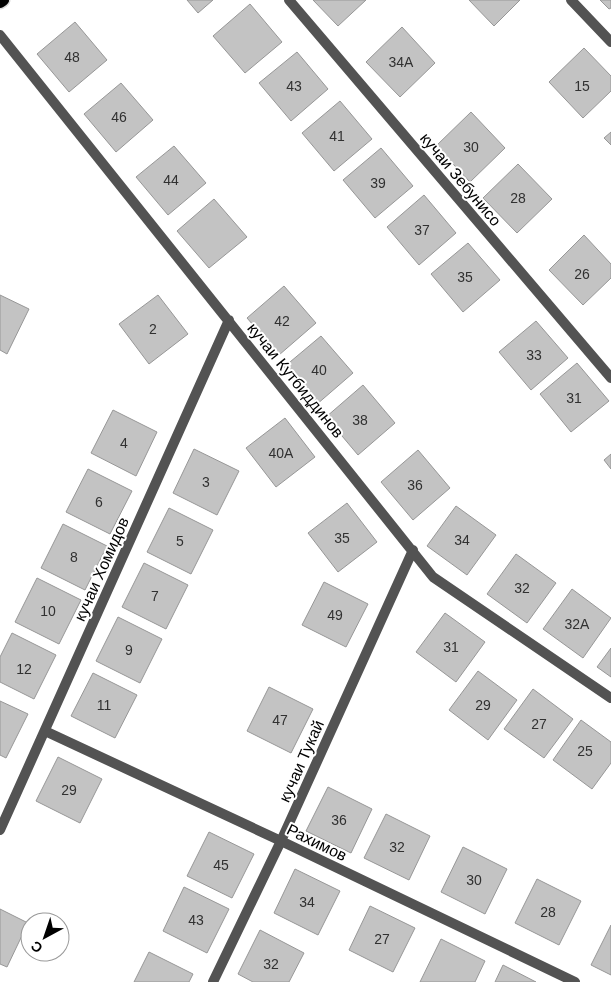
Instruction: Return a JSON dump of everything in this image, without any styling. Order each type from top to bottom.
[{"type":"street","name":"кучаи Зебунисо","points":[[289,0],[611,378]]},
{"type":"street","points":[[571,0],[611,42]]},
{"type":"street","name":"кучаи Кутбиддинов","points":[[0,35],[433,576],[611,698]]},
{"type":"street","name":"кучаи Хомидов","points":[[0,830],[229,320]]},
{"type":"street","name":"кучаи Тукай","points":[[213,982],[282,842],[413,550]]},
{"type":"street","name":"Рахимов","points":[[45,731],[575,982]]},
{"type":"building","points":[[187,0],[213,0],[198,13]]},
{"type":"building","points":[[313,0],[366,0],[338,26]]},
{"type":"building","points":[[469,0],[520,0],[494,26]]},
{"type":"building","points":[[600,0],[611,0],[611,8],[609,9]]},
{"type":"building","points":[[250,4],[282,42],[245,73],[213,36]]},
{"type":"building","points":[[75,22],[107,60],[69,92],[37,54]]},
{"type":"building","points":[[402,27],[435,63],[400,97],[366,62]]},
{"type":"building","points":[[584,48],[611,76],[611,91],[583,118],[549,82]]},
{"type":"building","points":[[297,52],[328,89],[291,121],[259,83]]},
{"type":"building","points":[[121,83],[153,120],[116,152],[84,114]]},
{"type":"building","points":[[340,101],[372,139],[334,171],[302,133]]},
{"type":"building","points":[[471,112],[505,148],[470,182],[436,146]]},
{"type":"building","points":[[611,132],[611,145],[604,138]]},
{"type":"building","points":[[174,146],[206,183],[168,215],[136,177]]},
{"type":"building","points":[[381,148],[413,186],[375,218],[343,180]]},
{"type":"building","points":[[518,164],[552,199],[517,233],[483,198]]},
{"type":"building","points":[[424,195],[456,233],[419,265],[387,227]]},
{"type":"building","points":[[214,199],[247,237],[209,268],[177,231]]},
{"type":"building","points":[[584,235],[611,264],[611,278],[583,305],[549,270]]},
{"type":"building","points":[[468,243],[500,280],[463,312],[431,274]]},
{"type":"building","points":[[284,286],[316,323],[279,355],[247,318]]},
{"type":"building","points":[[0,295],[29,309],[7,354],[0,350]]},
{"type":"building","points":[[158,295],[188,334],[149,364],[119,324]]},
{"type":"building","points":[[536,321],[568,358],[531,390],[499,352]]},
{"type":"building","points":[[321,336],[353,373],[316,405],[284,367]]},
{"type":"building","points":[[577,363],[609,401],[571,432],[540,394]]},
{"type":"building","points":[[363,385],[395,423],[358,455],[326,417]]},
{"type":"building","points":[[113,410],[157,432],[136,476],[91,453]]},
{"type":"building","points":[[285,418],[315,457],[276,487],[246,448]]},
{"type":"building","points":[[194,449],[239,471],[217,515],[173,493]]},
{"type":"building","points":[[418,450],[450,488],[413,520],[381,482]]},
{"type":"building","points":[[611,454],[611,469],[604,460]]},
{"type":"building","points":[[88,469],[132,491],[110,534],[66,512]]},
{"type":"building","points":[[347,503],[377,542],[338,572],[308,533]]},
{"type":"building","points":[[456,506],[496,535],[467,575],[427,546]]},
{"type":"building","points":[[169,508],[213,530],[191,574],[147,552]]},
{"type":"building","points":[[63,524],[107,546],[85,590],[41,568]]},
{"type":"building","points":[[516,554],[556,583],[527,623],[487,594]]},
{"type":"building","points":[[144,563],[188,585],[166,629],[122,607]]},
{"type":"building","points":[[37,578],[81,600],[59,644],[15,622]]},
{"type":"building","points":[[324,582],[368,604],[346,647],[302,625]]},
{"type":"building","points":[[572,589],[611,618],[583,658],[543,629]]},
{"type":"building","points":[[445,613],[485,642],[456,682],[416,652]]},
{"type":"building","points":[[118,617],[162,639],[140,683],[96,661]]},
{"type":"building","points":[[12,633],[56,655],[34,699],[0,682],[0,657]]},
{"type":"building","points":[[611,648],[611,677],[597,667]]},
{"type":"building","points":[[478,671],[517,700],[488,740],[449,710]]},
{"type":"building","points":[[93,673],[137,695],[115,738],[71,716]]},
{"type":"building","points":[[269,687],[313,709],[291,753],[247,731]]},
{"type":"building","points":[[533,689],[573,719],[544,758],[504,729]]},
{"type":"building","points":[[0,701],[28,714],[6,758],[0,755]]},
{"type":"building","points":[[581,720],[611,742],[611,763],[592,789],[553,760]]},
{"type":"building","points":[[58,757],[102,779],[80,823],[36,801]]},
{"type":"building","points":[[328,787],[372,809],[351,853],[306,831]]},
{"type":"building","points":[[386,814],[430,836],[409,880],[364,858]]},
{"type":"building","points":[[209,832],[254,854],[232,898],[187,876]]},
{"type":"building","points":[[463,847],[507,869],[485,914],[441,892]]},
{"type":"building","points":[[295,869],[340,891],[318,935],[274,913]]},
{"type":"building","points":[[537,879],[581,901],[559,945],[515,923]]},
{"type":"building","points":[[184,887],[229,909],[207,953],[163,931]]},
{"type":"building","points":[[370,906],[415,928],[393,972],[349,950]]},
{"type":"building","points":[[0,909],[20,919],[20,940],[7,967],[0,964]]},
{"type":"building","points":[[611,925],[611,975],[591,965]]},
{"type":"building","points":[[260,930],[304,953],[289,982],[253,982],[238,974]]},
{"type":"building","points":[[441,939],[485,961],[475,982],[420,982]]},
{"type":"building","points":[[149,952],[193,974],[189,982],[134,982]]},
{"type":"building","points":[[503,965],[536,982],[495,982]]}]
